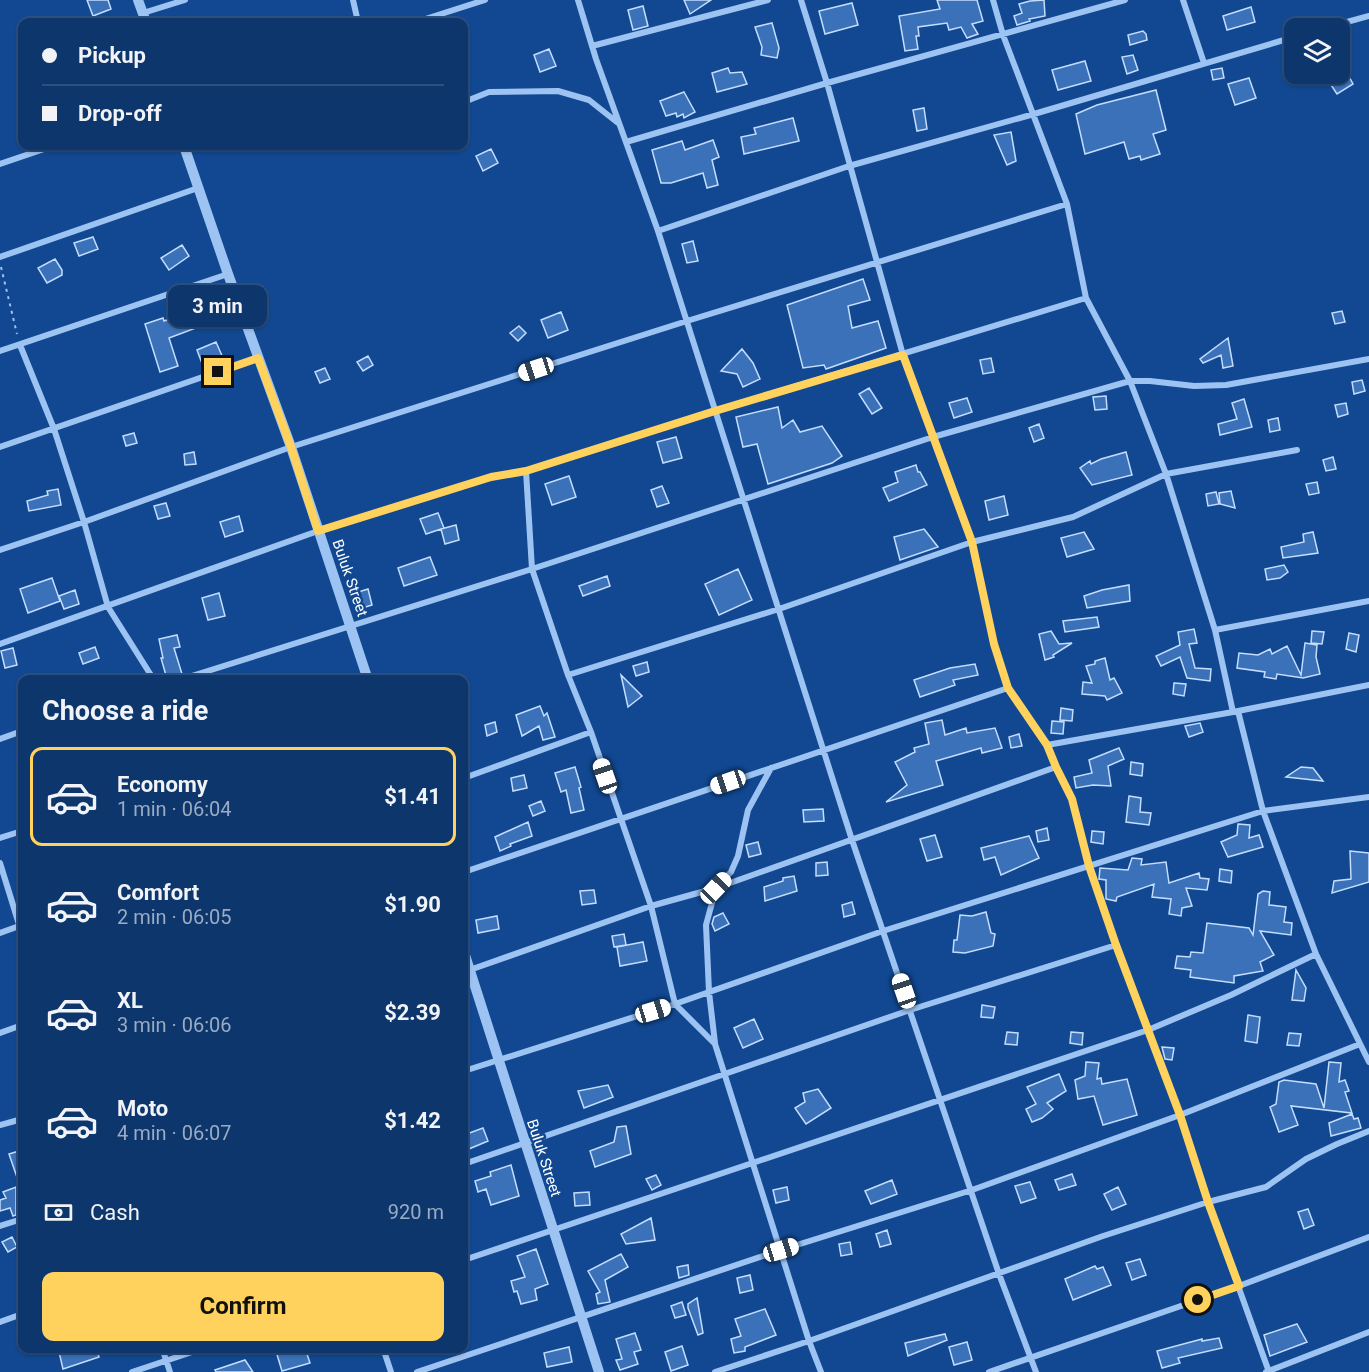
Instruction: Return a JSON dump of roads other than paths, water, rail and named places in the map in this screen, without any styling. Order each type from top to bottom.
[{"type":"street","points":[[138,0],[144,18],[185,0]]},
{"type":"street","points":[[353,0],[357,18]]},
{"type":"street","points":[[429,18],[485,0]]},
{"type":"street","points":[[578,0],[618,123],[658,231],[852,840],[999,1274],[1036,1372]]},
{"type":"street","points":[[592,46],[768,0]]},
{"type":"street","points":[[801,0],[827,83],[903,355],[972,542],[994,644],[1008,688],[1047,745],[1072,799],[1089,866],[1180,1115],[1267,1372],[1369,1332]]},
{"type":"street","points":[[993,0],[1003,35],[1067,204],[1086,298],[1130,381],[1166,474],[1215,630],[1263,812],[1316,954],[1369,1062]]},
{"type":"street","points":[[626,142],[1125,0]]},
{"type":"street","points":[[1183,0],[1204,63]]},
{"type":"street","points":[[1350,21],[1369,16]]},
{"type":"street","points":[[658,231],[849,165],[1034,114],[1284,40]]},
{"type":"street","points":[[468,100],[489,92],[558,91],[589,100],[618,123]]},
{"type":"street","points":[[0,164],[41,150]]},
{"type":"street","name":"Buluk Street","points":[[185,150],[291,447],[366,675]]},
{"type":"street","points":[[0,257],[198,188]]},
{"type":"street","points":[[0,550],[291,447],[687,321],[1067,204]]},
{"type":"street","points":[[0,351],[228,274]]},
{"type":"street","points":[[0,644],[318,531],[491,477],[526,471],[1086,298]]},
{"type":"street","points":[[20,345],[54,429],[108,607],[151,675]]},
{"type":"street","points":[[0,447],[258,358]]},
{"type":"street","points":[[195,675],[532,569],[933,436],[1130,381],[1194,386],[1226,385],[1369,359]]},
{"type":"street","points":[[568,675],[779,609],[972,542],[1073,517],[1166,474],[1297,450]]},
{"type":"street","points":[[526,471],[532,569],[651,906],[675,1004],[715,1044]]},
{"type":"street","points":[[1215,630],[1369,602]]},
{"type":"street","points":[[1047,745],[1369,685]]},
{"type":"street","points":[[468,871],[1008,688]]},
{"type":"street","points":[[0,739],[18,732]]},
{"type":"street","points":[[468,777],[591,732]]},
{"type":"street","points":[[468,970],[651,906],[716,888],[1056,767]]},
{"type":"street","points":[[771,768],[748,810],[738,856],[731,872],[716,888],[706,925],[709,992],[715,1044],[809,1341],[821,1372]]},
{"type":"street","points":[[468,1070],[675,1004],[883,931],[1263,812],[1369,797]]},
{"type":"street","points":[[0,838],[18,832]]},
{"type":"street","points":[[0,863],[18,916]]},
{"type":"street","points":[[0,933],[18,926]]},
{"type":"street","points":[[468,1163],[910,1010],[1116,945]]},
{"type":"street","points":[[468,1259],[1148,1030],[1316,954]]},
{"type":"street","name":"Buluk Street","points":[[468,977],[599,1372]]},
{"type":"street","points":[[0,1033],[18,1026]]},
{"type":"street","points":[[417,1372],[781,1250],[972,1190],[1180,1115],[1360,1044]]},
{"type":"street","points":[[0,1125],[18,1120]]},
{"type":"street","points":[[715,1372],[809,1341],[1103,1236],[1208,1202],[1266,1187],[1306,1159],[1369,1131]]},
{"type":"street","points":[[0,1226],[18,1220]]},
{"type":"street","points":[[989,1372],[1239,1286],[1369,1237]]},
{"type":"street","points":[[0,1322],[18,1315]]},
{"type":"street","points":[[163,1353],[170,1372]]},
{"type":"street","points":[[132,1372],[190,1353]]},
{"type":"street","points":[[385,1353],[391,1372]]}]
